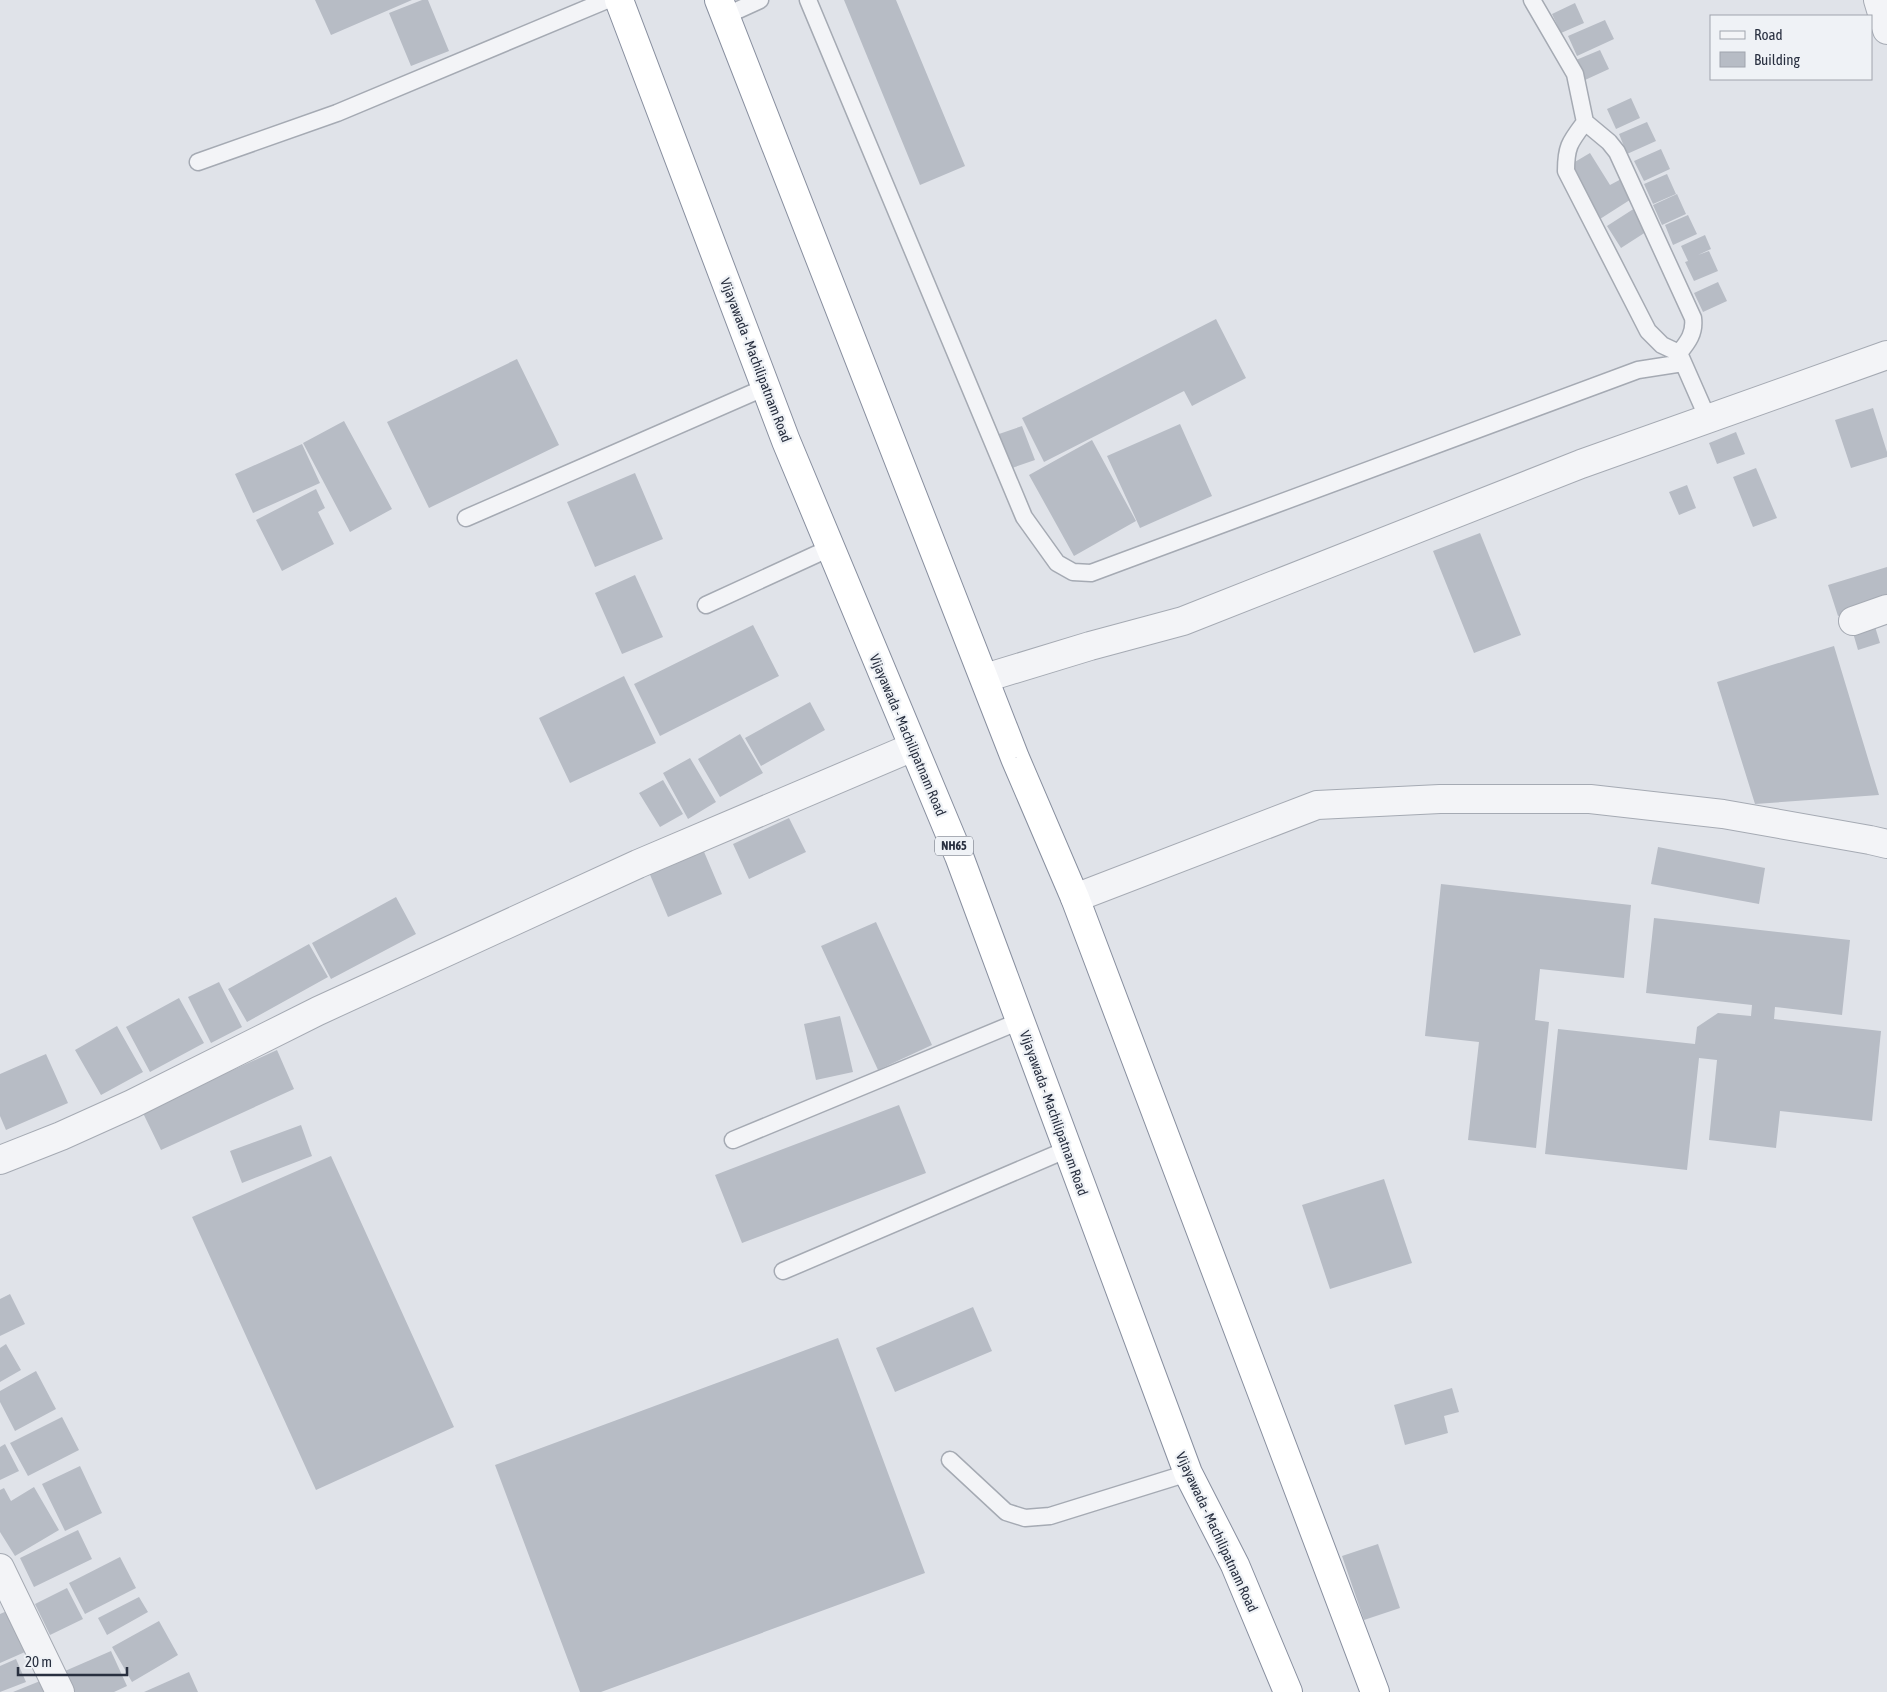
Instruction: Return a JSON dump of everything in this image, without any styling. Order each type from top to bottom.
[{"type":"highway","name":"Vijayawada - Machilipatnam Road","points":[[620,0],[786,441],[959,856],[1188,1473],[1235,1565],[1288,1692]]},
{"type":"highway","points":[[722,8],[1015,758],[1075,898],[1375,1692]]},
{"type":"street","points":[[1878,0],[1887,30]]},
{"type":"street","points":[[985,678],[1090,646],[1183,622],[1581,464],[1887,355]]},
{"type":"street","points":[[1853,621],[1887,609]]},
{"type":"street","points":[[0,1160],[61,1136],[132,1104],[318,1011],[630,868],[913,747]]},
{"type":"street","points":[[1075,898],[1316,805],[1440,799],[1590,799],[1723,814],[1887,844]]},
{"type":"street","points":[[0,1568],[60,1692]]},
{"type":"lane","points":[[198,162],[337,113],[607,0]]},
{"type":"lane","points":[[722,8],[760,0]]},
{"type":"lane","points":[[808,0],[1024,517],[1057,563],[1073,572],[1091,573],[1638,370],[1681,358],[1692,335],[1693,318],[1617,152],[1610,142],[1585,122],[1575,74],[1532,0]]},
{"type":"lane","points":[[1585,122],[1568,144],[1566,171],[1648,331],[1681,358],[1708,418]]},
{"type":"lane","points":[[466,518],[766,387]]},
{"type":"lane","points":[[706,605],[830,548]]},
{"type":"lane","points":[[732,1140],[1020,1021]]},
{"type":"lane","points":[[783,1271],[1068,1149]]},
{"type":"lane","points":[[950,1460],[1006,1512],[1025,1518],[1050,1516],[1188,1473]]},
{"type":"building","points":[[315,0],[412,0],[331,35]]},
{"type":"building","points":[[422,0],[428,0],[449,51],[411,66],[389,13]]},
{"type":"building","points":[[844,0],[896,0],[965,166],[920,185]]},
{"type":"building","points":[[1575,3],[1584,23],[1561,33],[1552,14]]},
{"type":"building","points":[[1605,20],[1614,39],[1577,56],[1568,36]]},
{"type":"building","points":[[1600,50],[1609,69],[1585,80],[1576,60]]},
{"type":"building","points":[[1631,98],[1640,118],[1616,129],[1607,109]]},
{"type":"building","points":[[1647,122],[1656,141],[1627,154],[1619,134]]},
{"type":"building","points":[[1661,149],[1670,169],[1644,181],[1634,161]]},
{"type":"building","points":[[1590,153],[1610,185],[1625,177],[1636,196],[1600,219],[1568,166]]},
{"type":"building","points":[[1667,174],[1676,194],[1653,204],[1644,184]]},
{"type":"building","points":[[1677,194],[1686,214],[1662,225],[1653,205]]},
{"type":"building","points":[[1635,208],[1649,230],[1621,248],[1607,226]]},
{"type":"building","points":[[1688,215],[1697,234],[1673,245],[1665,225]]},
{"type":"building","points":[[1705,235],[1711,249],[1698,255],[1709,251],[1718,271],[1694,281],[1685,262],[1688,261],[1681,246]]},
{"type":"building","points":[[1718,282],[1727,301],[1703,312],[1694,293]]},
{"type":"building","points":[[1216,319],[1246,378],[1192,406],[1184,391],[1044,462],[1022,418]]},
{"type":"building","points":[[517,359],[559,445],[429,508],[387,422]]},
{"type":"building","points":[[1873,408],[1887,457],[1851,468],[1835,420]]},
{"type":"building","points":[[344,421],[392,509],[350,532],[303,443]]},
{"type":"building","points":[[1180,424],[1212,496],[1140,528],[1107,456]]},
{"type":"building","points":[[1022,426],[1035,460],[1012,468],[999,434]]},
{"type":"building","points":[[1736,432],[1745,454],[1717,464],[1709,443]]},
{"type":"building","points":[[1092,440],[1136,521],[1074,556],[1029,475]]},
{"type":"building","points":[[302,444],[320,483],[253,513],[235,474]]},
{"type":"building","points":[[1756,468],[1777,518],[1753,527],[1733,477]]},
{"type":"building","points":[[635,473],[663,539],[595,567],[567,502]]},
{"type":"building","points":[[1687,485],[1696,508],[1679,515],[1669,492]]},
{"type":"building","points":[[316,489],[325,508],[318,512],[334,544],[282,571],[256,520]]},
{"type":"building","points":[[1480,533],[1521,635],[1474,653],[1433,551]]},
{"type":"building","points":[[1887,567],[1887,601],[1838,616],[1828,585]]},
{"type":"building","points":[[635,575],[663,637],[622,654],[595,593]]},
{"type":"building","points":[[1873,620],[1880,643],[1858,650],[1851,626]]},
{"type":"building","points":[[753,625],[779,676],[660,736],[634,684]]},
{"type":"building","points":[[1834,646],[1879,795],[1755,804],[1717,682]]},
{"type":"building","points":[[624,676],[656,743],[570,783],[539,718]]},
{"type":"building","points":[[810,702],[825,730],[761,766],[745,738]]},
{"type":"building","points":[[740,734],[763,773],[720,797],[698,759]]},
{"type":"building","points":[[690,758],[716,802],[688,819],[663,773]]},
{"type":"building","points":[[663,780],[683,814],[660,827],[639,793]]},
{"type":"building","points":[[789,818],[806,852],[749,879],[733,844]]},
{"type":"building","points":[[702,847],[722,894],[668,917],[648,870]]},
{"type":"building","points":[[1658,847],[1765,868],[1759,904],[1651,884]]},
{"type":"building","points":[[1441,884],[1631,905],[1624,978],[1540,969],[1535,1020],[1549,1022],[1536,1148],[1468,1140],[1479,1042],[1425,1036]]},
{"type":"building","points":[[396,897],[416,934],[331,979],[312,943]]},
{"type":"building","points":[[1654,918],[1850,940],[1842,1015],[1775,1007],[1774,1019],[1881,1031],[1872,1121],[1780,1111],[1776,1148],[1709,1140],[1717,1060],[1699,1058],[1687,1170],[1545,1154],[1558,1029],[1695,1044],[1697,1027],[1718,1013],[1751,1016],[1752,1005],[1646,993]]},
{"type":"building","points":[[876,922],[932,1045],[878,1070],[821,946]]},
{"type":"building","points":[[309,944],[328,977],[247,1022],[228,989]]},
{"type":"building","points":[[219,982],[242,1027],[211,1043],[188,997]]},
{"type":"building","points":[[179,998],[204,1043],[150,1072],[126,1027]]},
{"type":"building","points":[[840,1016],[853,1072],[816,1080],[804,1024]]},
{"type":"building","points":[[117,1026],[143,1072],[101,1095],[75,1050]]},
{"type":"building","points":[[277,1050],[294,1089],[161,1150],[142,1111]]},
{"type":"building","points":[[46,1054],[68,1103],[6,1130],[0,1116],[0,1074]]},
{"type":"building","points":[[899,1105],[926,1173],[742,1243],[715,1175]]},
{"type":"building","points":[[301,1125],[312,1156],[242,1183],[230,1151]]},
{"type":"building","points":[[331,1156],[454,1427],[316,1490],[192,1217]]},
{"type":"building","points":[[1384,1179],[1412,1263],[1330,1289],[1302,1205]]},
{"type":"building","points":[[10,1294],[25,1324],[0,1336],[0,1299]]},
{"type":"building","points":[[973,1307],[992,1351],[895,1392],[876,1348]]},
{"type":"building","points":[[838,1338],[925,1573],[601,1692],[580,1692],[495,1465]]},
{"type":"building","points":[[6,1344],[21,1370],[0,1382],[0,1348]]},
{"type":"building","points":[[36,1371],[56,1409],[15,1431],[0,1402],[0,1391]]},
{"type":"building","points":[[1452,1388],[1459,1412],[1444,1416],[1448,1433],[1405,1445],[1394,1405]]},
{"type":"building","points":[[62,1417],[79,1450],[28,1476],[10,1443]]},
{"type":"building","points":[[5,1444],[19,1471],[0,1480],[0,1447]]},
{"type":"building","points":[[80,1466],[102,1513],[65,1531],[42,1484]]},
{"type":"building","points":[[34,1487],[59,1530],[15,1556],[0,1532],[0,1490],[4,1488],[11,1501]]},
{"type":"building","points":[[78,1530],[92,1559],[34,1587],[20,1558]]},
{"type":"building","points":[[1378,1544],[1400,1608],[1364,1620],[1342,1556]]},
{"type":"building","points":[[120,1557],[136,1588],[85,1614],[69,1583]]},
{"type":"building","points":[[67,1588],[83,1619],[50,1635],[35,1604]]},
{"type":"building","points":[[139,1597],[148,1612],[107,1635],[98,1618]]},
{"type":"building","points":[[7,1611],[25,1652],[0,1663],[0,1614]]},
{"type":"building","points":[[159,1621],[178,1655],[132,1682],[112,1647]]},
{"type":"building","points":[[111,1651],[127,1686],[114,1692],[74,1692],[65,1671]]},
{"type":"building","points":[[16,1659],[26,1682],[0,1692],[0,1666]]},
{"type":"building","points":[[189,1672],[198,1692],[144,1692]]},
{"type":"building","points":[[45,1679],[50,1692],[13,1692]]}]
